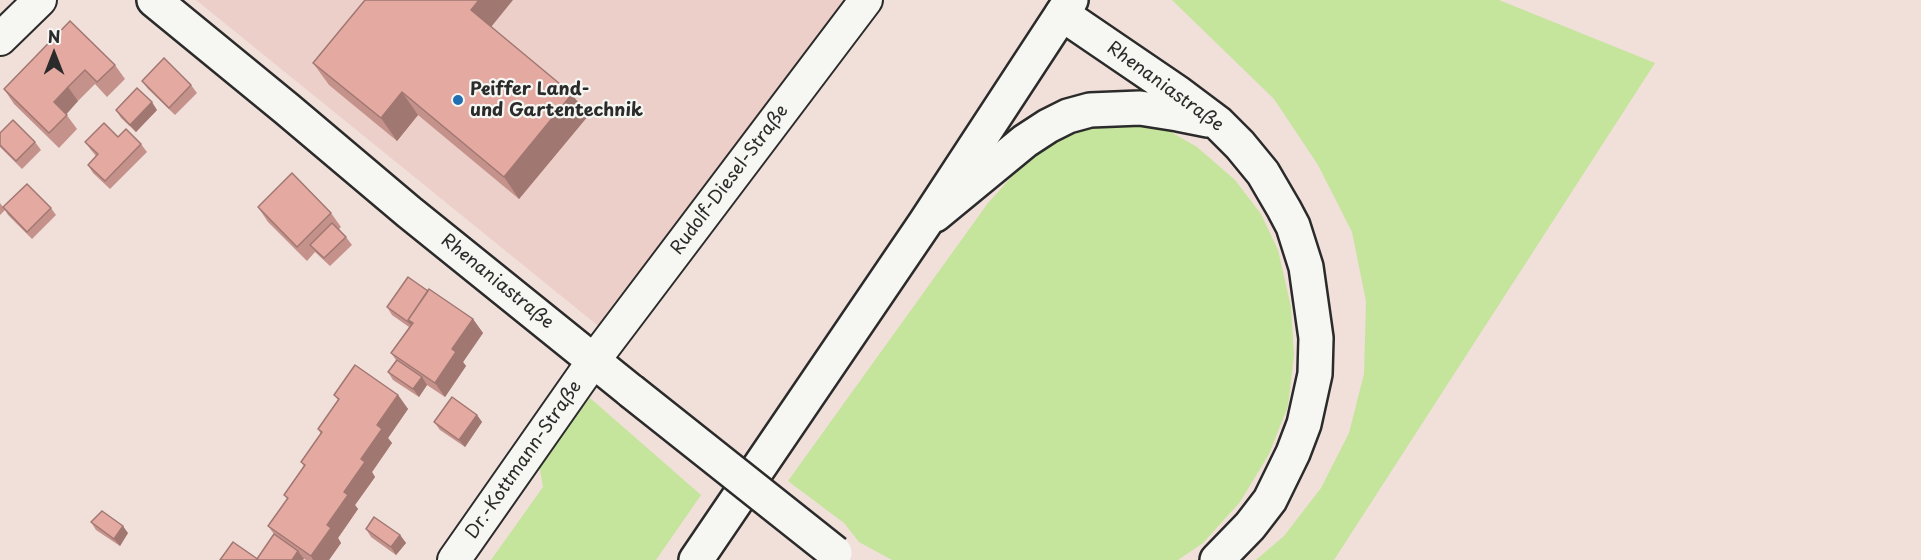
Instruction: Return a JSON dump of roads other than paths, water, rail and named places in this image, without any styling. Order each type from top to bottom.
[{"type":"main road","name":"Rhenaniastraße","points":[[154,0],[409,212],[840,557]]},
{"type":"main road","name":"Rhenaniastraße","points":[[1067,7],[1218,123],[1240,145],[1263,173],[1293,226],[1306,267],[1316,338],[1315,374],[1309,408],[1293,453],[1270,500],[1251,526],[1216,560]]},
{"type":"main road","points":[[696,560],[925,223],[1067,7]]},
{"type":"main road","points":[[925,223],[1025,141],[1068,116],[1090,110],[1140,108],[1218,123]]},
{"type":"street","points":[[0,39],[40,0]]},
{"type":"street","name":"Rudolf-Diesel-Straße","points":[[594,360],[866,0]]},
{"type":"street","name":"Dr.-Kottmann-Straße","points":[[454,560],[594,360]]},
{"type":"place","name":"Peiffer Land- und Gartentechnik","points":[[458,100]]}]
